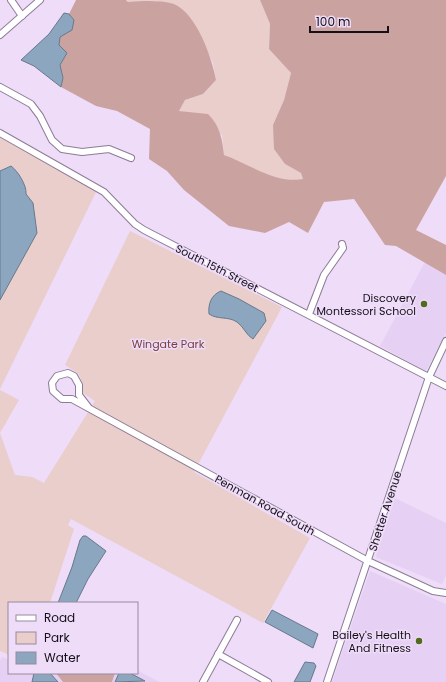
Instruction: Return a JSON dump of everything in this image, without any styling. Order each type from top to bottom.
[{"type":"street","points":[[11,0],[22,16]]},
{"type":"street","points":[[0,35],[40,0]]},
{"type":"street","points":[[0,87],[30,104],[40,116],[52,140],[62,148],[72,152],[109,149],[131,158]]},
{"type":"street","name":"South 15th Street","points":[[0,133],[104,192],[135,224],[144,230],[446,386]]},
{"type":"street","points":[[309,314],[324,275],[343,248],[342,244]]},
{"type":"street","name":"Shetter Avenue","points":[[326,682],[429,377],[446,341]]},
{"type":"street","name":"Penman Road South","points":[[88,408],[80,399],[78,391],[79,385],[74,376],[68,373],[57,376],[52,382],[53,392],[62,399],[72,399],[88,408],[368,561],[434,591],[446,593]]},
{"type":"street","points":[[66,399],[72,398],[78,391]]},
{"type":"street","points":[[203,682],[238,620]]},
{"type":"street","points":[[218,654],[268,682]]},
{"type":"shaded area","points":[[76,0],[126,0],[128,2],[157,1],[174,4],[182,9],[190,17],[202,38],[211,60],[216,80],[203,94],[185,100],[179,111],[208,114],[220,133],[224,155],[273,176],[293,180],[303,179],[301,173],[285,164],[274,149],[273,125],[284,100],[291,73],[269,49],[270,24],[260,0],[446,0],[446,176],[416,230],[446,245],[446,275],[396,246],[385,245],[354,199],[324,202],[308,233],[289,222],[265,233],[229,226],[184,190],[167,171],[149,159],[150,129],[117,111],[96,106],[61,87],[63,78],[60,65],[67,53],[59,45],[60,37],[74,20],[69,14]]},
{"type":"shaded area","name":"Discovery Montessori School","points":[[425,262],[446,275],[446,333],[426,371],[380,346]]},
{"type":"shaded area","points":[[395,498],[446,523],[446,575],[442,584],[376,557]]},
{"type":"shaded area","points":[[370,571],[446,604],[446,682],[332,682]]},
{"type":"shaded area","points":[[2,657],[8,660],[8,674],[138,674],[138,671],[159,682],[0,682],[0,661]]},
{"type":"shaded area","points":[[57,674],[115,674],[112,682],[63,682]]},
{"type":"green space","points":[[127,0],[260,0],[270,24],[269,49],[291,73],[284,100],[273,125],[285,164],[301,173],[303,179],[287,181],[258,171],[224,155],[222,135],[191,113],[179,111],[185,100],[203,94],[216,80],[213,63],[206,48],[157,1],[128,2]]},
{"type":"green space","points":[[0,137],[97,190],[0,389]]},
{"type":"green space","name":"Wingate Park","points":[[130,231],[282,307],[194,472],[310,538],[263,623],[71,519],[68,525],[74,529],[50,602],[8,602],[8,655],[0,651],[0,433],[15,475],[32,477],[44,483],[95,401],[83,393],[82,382],[77,373],[65,365]]},
{"type":"green space","points":[[0,390],[19,400],[0,433]]},
{"type":"water","points":[[64,13],[69,14],[74,20],[72,30],[60,37],[59,45],[67,53],[60,65],[63,78],[61,87],[34,66],[21,60],[49,34]]},
{"type":"water","points":[[11,166],[22,179],[26,194],[33,203],[37,233],[0,300],[0,171]]},
{"type":"water","points":[[221,291],[264,313],[266,321],[253,339],[234,320],[216,317],[209,314],[211,300]]},
{"type":"water","points":[[83,536],[86,536],[106,551],[88,579],[76,602],[58,602],[72,567],[80,540]]},
{"type":"water","points":[[272,610],[318,634],[313,648],[265,622]]},
{"type":"water","points":[[305,662],[314,663],[316,666],[310,682],[294,682]]},
{"type":"water","points":[[34,674],[51,674],[58,682],[32,682]]},
{"type":"water","points":[[119,674],[132,674],[145,681],[115,682]]},
{"type":"place","name":"Discovery Montessori School","points":[[424,304]]},
{"type":"place","name":"Bailey's Health And Fitness","points":[[419,641]]}]
